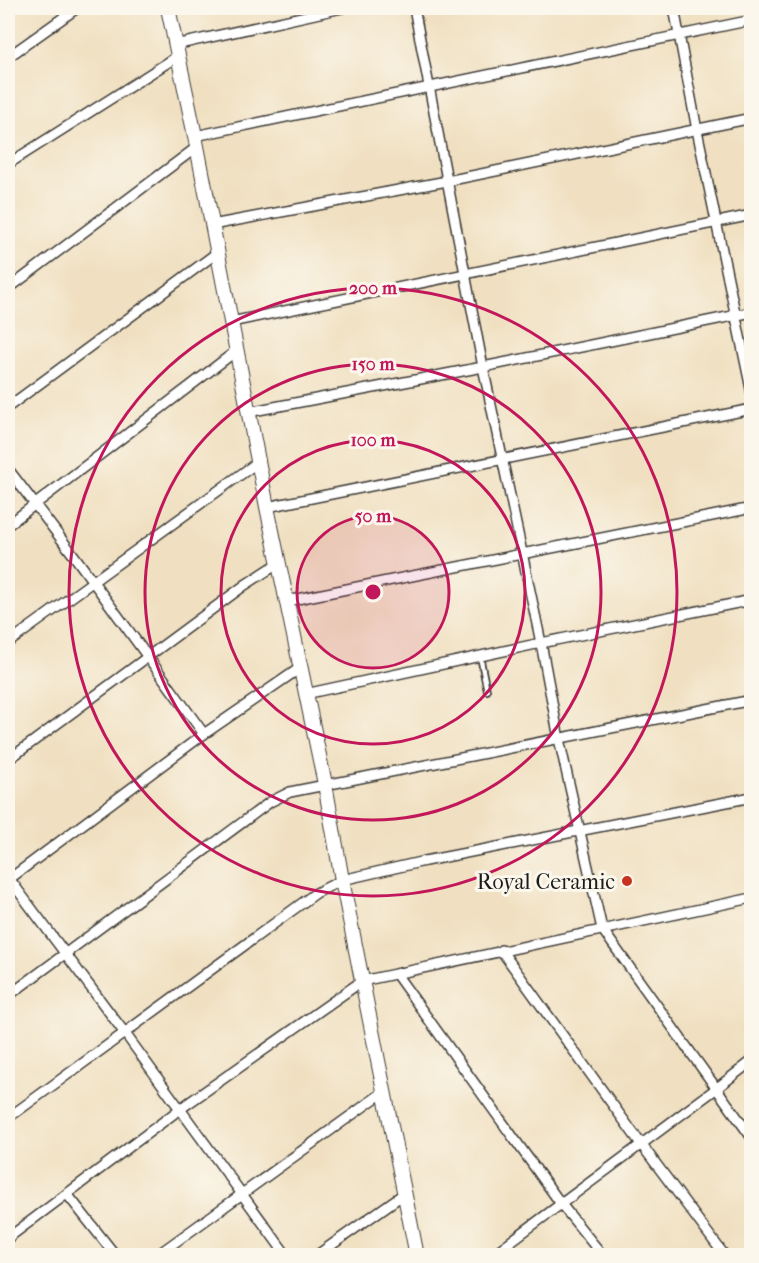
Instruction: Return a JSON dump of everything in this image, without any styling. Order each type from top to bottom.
[{"type":"street","points":[[8,57],[76,8]]},
{"type":"street","points":[[168,8],[267,507],[326,784],[342,880],[386,1091],[417,1256]]},
{"type":"street","points":[[8,163],[176,50],[342,8]]},
{"type":"street","points":[[414,8],[483,368],[559,739],[602,928],[752,1138]]},
{"type":"street","points":[[674,8],[752,394]]},
{"type":"street","points":[[8,289],[196,142],[429,86],[752,20]]},
{"type":"street","points":[[212,225],[447,181],[752,118]]},
{"type":"street","points":[[231,322],[752,215]]},
{"type":"street","points":[[8,407],[218,252]]},
{"type":"street","points":[[248,412],[483,368],[752,312]]},
{"type":"street","points":[[8,525],[236,351]]},
{"type":"street","points":[[267,507],[752,409]]},
{"type":"street","points":[[8,643],[258,462]]},
{"type":"street","points":[[8,469],[204,734]]},
{"type":"street","points":[[287,601],[752,508]]},
{"type":"street","points":[[8,760],[245,585],[279,563]]},
{"type":"street","points":[[305,693],[752,600]]},
{"type":"street","points":[[287,1256],[124,1032],[8,879],[204,734],[300,668]]},
{"type":"street","points":[[8,996],[270,802],[290,792],[752,700]]},
{"type":"street","points":[[8,1118],[316,893],[342,880],[467,852],[752,797]]},
{"type":"street","points":[[8,1238],[180,1109],[362,981],[602,928],[752,898]]},
{"type":"street","points":[[501,950],[725,1256]]},
{"type":"street","points":[[396,974],[561,1204],[603,1256]]},
{"type":"street","points":[[491,1256],[752,1061]]},
{"type":"street","points":[[156,1256],[386,1091]]},
{"type":"street","points":[[316,1256],[405,1193]]},
{"type":"street","points":[[67,1194],[116,1256]]},
{"type":"lane","points":[[480,656],[487,691]]},
{"type":"place","name":"Royal Ceramic","points":[[627,881]]}]
